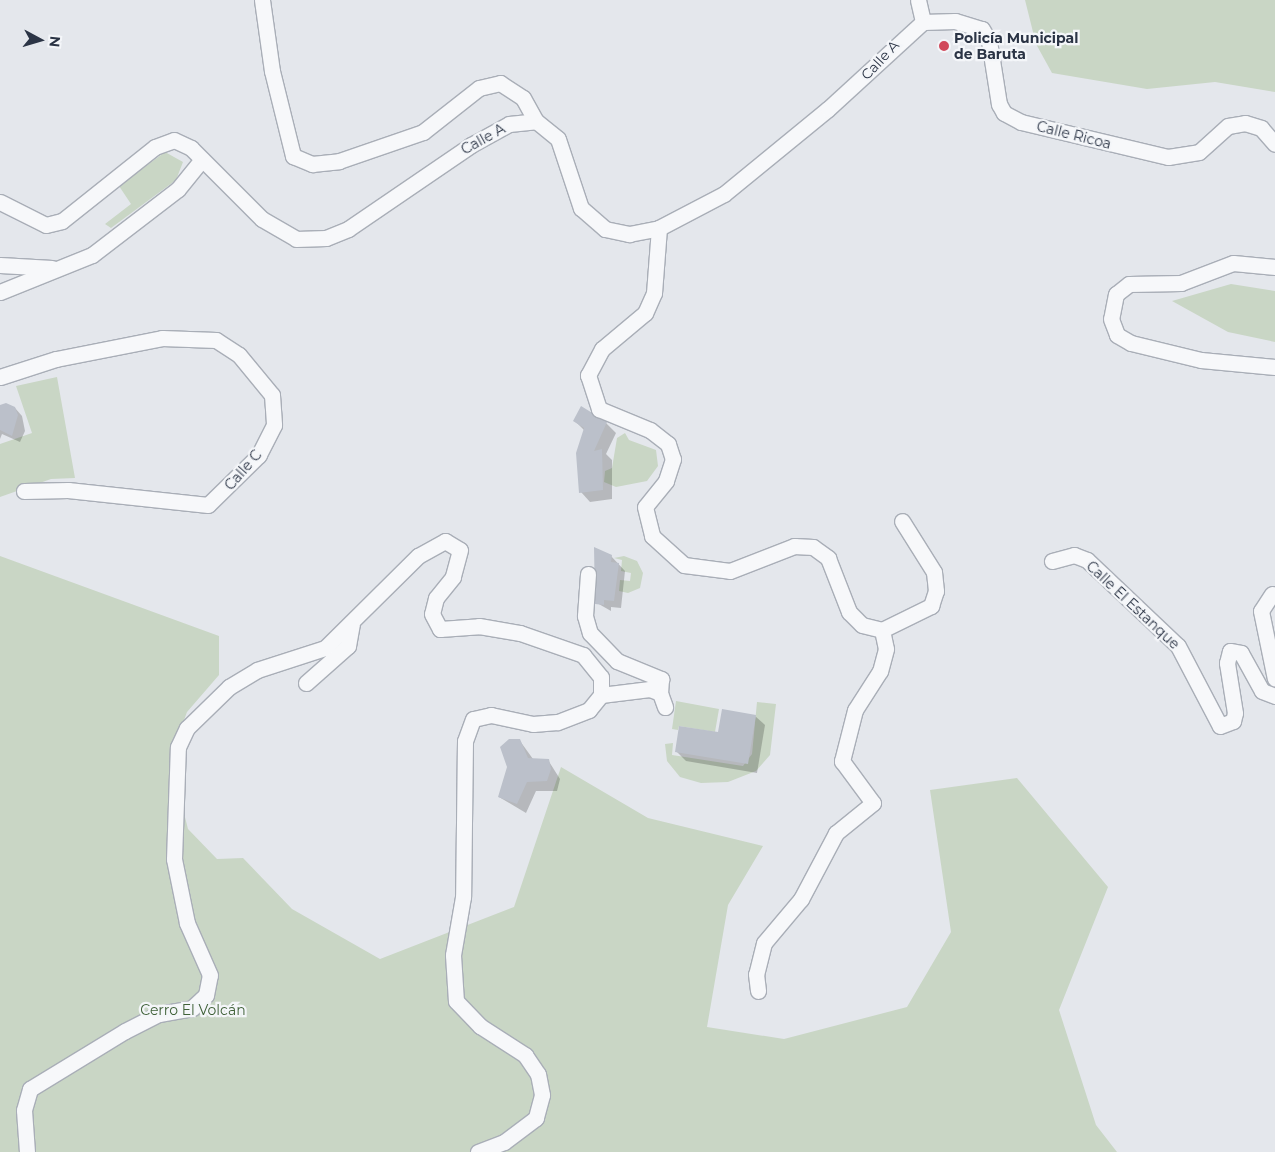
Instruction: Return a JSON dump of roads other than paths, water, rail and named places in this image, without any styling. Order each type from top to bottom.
[{"type":"street","points":[[262,0],[272,71],[292,156],[312,164],[339,161],[423,132],[479,88],[500,83],[523,98],[536,121]]},
{"type":"street","points":[[918,0],[923,22]]},
{"type":"street","name":"Calle Ricoa","points":[[923,22],[955,21],[982,29],[989,41],[999,104],[1004,113],[1021,122],[1168,157],[1199,152],[1228,126],[1245,123],[1261,128],[1275,144]]},
{"type":"street","name":"Calle A","points":[[0,202],[46,225],[62,221],[155,147],[174,140],[202,159],[262,219],[296,239],[326,238],[348,229],[471,145],[509,124],[536,121],[558,139],[581,208],[605,229],[628,234],[659,228],[724,194],[828,110],[923,22]]},
{"type":"street","points":[[0,292],[92,255],[141,220],[178,189],[202,159]]},
{"type":"street","points":[[659,228],[654,294],[648,306],[602,349],[588,375],[599,410],[650,430],[668,444],[673,459],[666,481],[645,507],[652,536],[684,565],[730,571],[794,546],[813,547],[828,558],[849,612],[862,625],[882,630],[930,606],[936,591],[934,572],[902,520]]},
{"type":"street","points":[[1275,267],[1233,263],[1180,283],[1129,284],[1116,294],[1111,319],[1117,335],[1131,343],[1201,360],[1275,367]]},
{"type":"street","points":[[0,265],[56,268]]},
{"type":"street","name":"Calle C","points":[[0,377],[56,359],[162,338],[216,340],[239,355],[272,396],[274,425],[259,455],[208,505],[68,490],[24,492]]},
{"type":"street","points":[[27,1152],[24,1110],[30,1089],[125,1031],[159,1014],[192,1008],[206,995],[210,975],[187,923],[174,859],[178,747],[187,728],[229,687],[257,670],[325,648],[352,624],[418,556],[445,541],[460,550],[453,577],[436,598],[432,614],[440,629],[479,626],[520,633],[583,655],[600,677],[601,695],[589,710],[557,722],[533,724],[491,715],[473,719],[465,741],[463,897],[453,955],[456,1001],[480,1026],[525,1055],[538,1074],[542,1095],[536,1118],[504,1142],[478,1152]]},
{"type":"street","name":"Calle El Estanque","points":[[1052,561],[1074,555],[1087,560],[1178,646],[1220,726],[1233,721],[1235,713],[1227,663],[1230,651],[1241,653],[1262,691],[1275,696]]},
{"type":"street","points":[[588,574],[585,616],[590,633],[617,661],[661,678],[662,700],[650,689],[601,695]]},
{"type":"street","points":[[1272,594],[1261,611],[1275,680]]},
{"type":"street","points":[[306,683],[348,646],[352,624]]},
{"type":"street","points":[[758,991],[756,974],[764,943],[800,899],[836,833],[873,803],[842,761],[855,710],[880,672],[886,649],[882,630]]},
{"type":"place","name":"Policía Municipal de Baruta","points":[[944,46]]},
{"type":"park label","name":"Cerro El Volcán","points":[[193,1010]]}]
